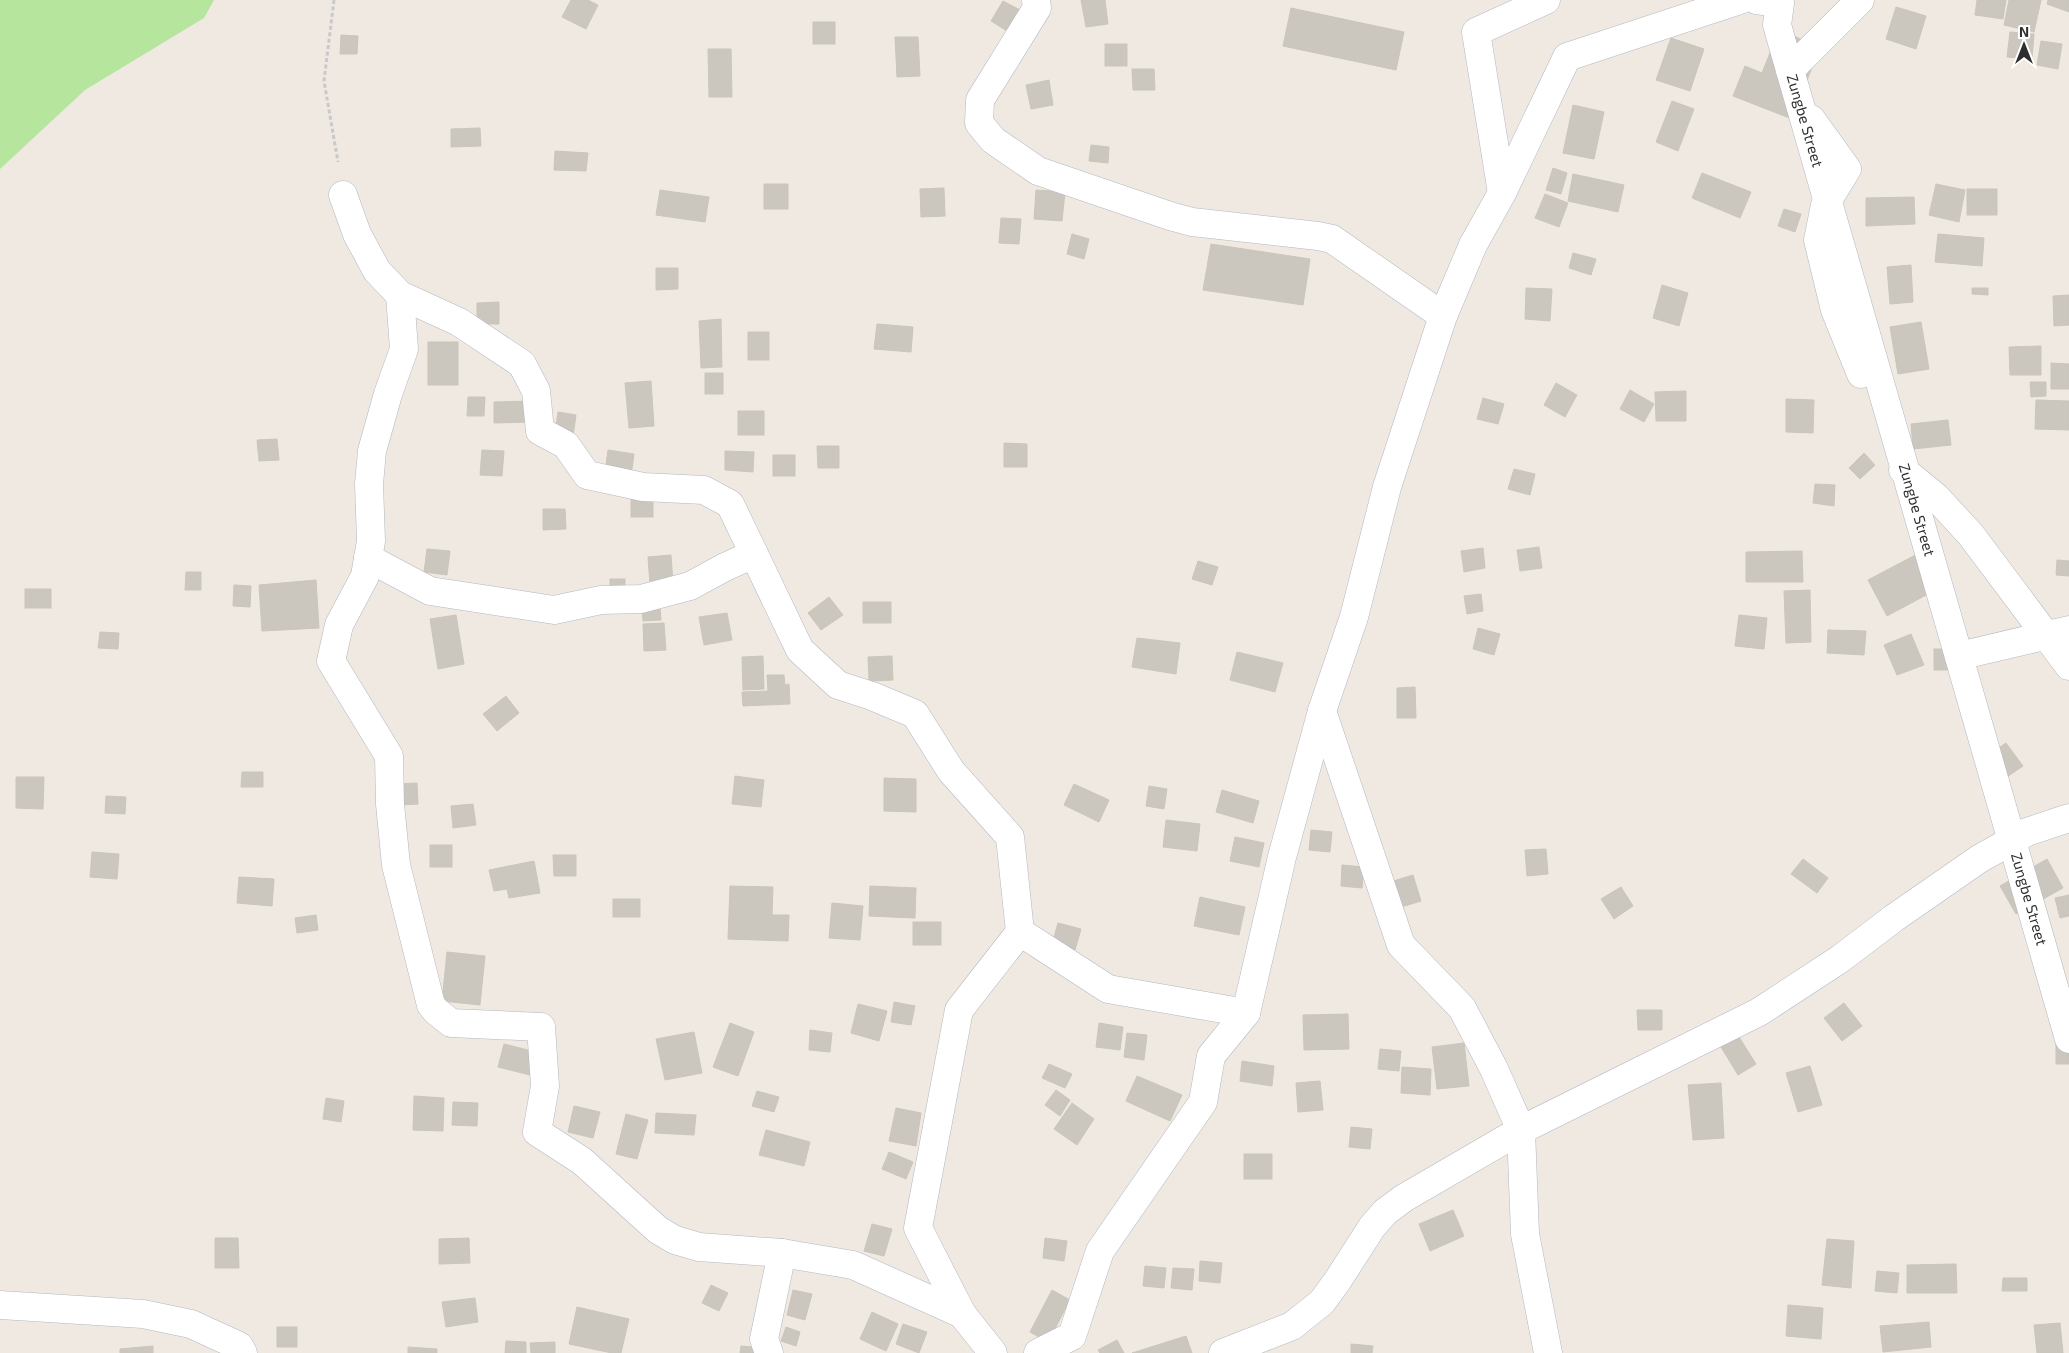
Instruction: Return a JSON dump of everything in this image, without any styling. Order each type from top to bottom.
[{"type":"street","points":[[1036,0],[1037,8],[980,100],[979,123],[993,140],[1038,171],[1170,216],[1192,222],[1332,239],[1444,316]]},
{"type":"street","points":[[1502,193],[1476,32],[1546,0]]},
{"type":"street","points":[[1038,1353],[1072,1336],[1100,1251],[1203,1102],[1211,1056],[1246,1013],[1282,857],[1322,711],[1354,617],[1387,487],[1444,316],[1472,245],[1502,193],[1566,57],[1740,0]]},
{"type":"street","name":"Zungbe Street","points":[[1756,0],[1780,3],[1777,25],[2068,1033]]},
{"type":"street","points":[[1790,70],[1860,0]]},
{"type":"street","points":[[1800,104],[1847,169],[1825,205],[1818,240],[1835,310],[1865,384],[1886,456],[1936,497],[1971,535],[1991,560],[2014,595],[2069,666]]},
{"type":"street","points":[[343,195],[357,234],[377,272],[400,295],[459,322],[522,364],[536,391],[540,431],[566,445],[587,475],[642,487],[704,490],[730,504],[800,650],[838,685],[872,696],[915,714],[951,771],[1010,836],[1020,932],[959,1010],[918,1228],[962,1314],[993,1353]]},
{"type":"street","points":[[400,295],[404,350],[388,394],[372,451],[369,484],[371,541],[365,576],[339,625],[331,661],[389,756],[390,804],[396,865],[431,1004],[436,1012],[451,1023],[541,1027],[545,1086],[537,1132],[582,1161],[658,1230],[675,1240],[699,1247],[782,1253],[853,1265],[962,1314]]},
{"type":"street","points":[[368,558],[430,591],[554,610],[602,600],[641,599],[690,586],[724,567],[754,554]]},
{"type":"street","points":[[1958,656],[2069,630]]},
{"type":"street","points":[[1322,711],[1401,945],[1462,1008],[1494,1069],[1521,1130],[1525,1234],[1548,1353]]},
{"type":"street","points":[[2008,829],[2069,798]]},
{"type":"street","points":[[2008,829],[2069,816]]},
{"type":"street","points":[[1223,1353],[1292,1326],[1322,1302],[1372,1227],[1385,1212],[1404,1198],[1521,1130],[1759,1012],[1840,959],[1979,858],[2027,832],[2069,816]]},
{"type":"street","points":[[1020,932],[1108,990],[1246,1013]]},
{"type":"street","points":[[769,1353],[764,1339],[782,1253]]},
{"type":"street","points":[[0,1305],[153,1316],[191,1324],[239,1346],[243,1353]]},
{"type":"path","points":[[334,0],[324,81],[343,195]]},
{"type":"green space","points":[[0,0],[214,0],[204,18],[85,90],[0,169]]},
{"type":"building","points":[[571,0],[588,0],[598,5],[586,29],[562,17]]},
{"type":"building","points":[[1081,0],[1105,0],[1108,24],[1086,27]]},
{"type":"building","points":[[1977,0],[2006,0],[2003,19],[1975,15]]},
{"type":"building","points":[[2009,0],[2041,0],[2034,32],[2004,25]]},
{"type":"building","points":[[2048,0],[2069,0],[2069,12],[2047,4]]},
{"type":"building","points":[[1003,1],[1020,10],[1007,31],[991,21]]},
{"type":"building","points":[[1896,7],[1926,16],[1916,49],[1886,39]]},
{"type":"building","points":[[1291,8],[1404,32],[1396,70],[1283,46]]},
{"type":"building","points":[[813,22],[835,22],[835,44],[813,44]]},
{"type":"building","points":[[1779,30],[1820,47],[1792,119],[1733,96],[1745,66],[1762,73]]},
{"type":"building","points":[[2010,32],[2034,34],[2032,59],[2007,57]]},
{"type":"building","points":[[341,35],[358,36],[357,54],[340,54]]},
{"type":"building","points":[[895,37],[918,37],[920,76],[897,77]]},
{"type":"building","points":[[1671,38],[1704,49],[1690,91],[1656,80]]},
{"type":"building","points":[[2041,41],[2062,44],[2058,69],[2037,65]]},
{"type":"building","points":[[1105,44],[1127,44],[1127,66],[1105,66]]},
{"type":"building","points":[[708,49],[731,49],[732,97],[709,97]]},
{"type":"building","points":[[1132,69],[1154,69],[1155,90],[1133,90]]},
{"type":"building","points":[[1049,80],[1053,105],[1031,109],[1026,85]]},
{"type":"building","points":[[1672,101],[1694,109],[1678,151],[1656,142]]},
{"type":"building","points":[[1573,105],[1604,112],[1594,159],[1563,153]]},
{"type":"building","points":[[480,128],[481,146],[451,147],[451,129]]},
{"type":"building","points":[[1091,145],[1109,147],[1108,163],[1089,161]]},
{"type":"building","points":[[555,151],[588,153],[586,171],[554,170]]},
{"type":"building","points":[[1553,168],[1567,173],[1561,194],[1546,190]]},
{"type":"building","points":[[1702,173],[1751,192],[1740,218],[1692,198]]},
{"type":"building","points":[[1573,174],[1624,185],[1618,212],[1568,201]]},
{"type":"building","points":[[764,184],[788,184],[788,209],[764,209]]},
{"type":"building","points":[[1936,184],[1965,190],[1959,222],[1929,215]]},
{"type":"building","points":[[944,188],[945,216],[921,217],[920,189]]},
{"type":"building","points":[[1967,189],[1997,189],[1997,215],[1967,215]]},
{"type":"building","points":[[660,190],[709,197],[705,222],[656,215]]},
{"type":"building","points":[[1036,190],[1065,192],[1062,221],[1034,219]]},
{"type":"building","points":[[1545,194],[1568,203],[1559,227],[1535,218]]},
{"type":"building","points":[[1914,197],[1915,224],[1866,226],[1866,198]]},
{"type":"building","points":[[1784,209],[1801,214],[1795,232],[1778,226]]},
{"type":"building","points":[[1001,218],[1021,219],[1019,244],[999,243]]},
{"type":"building","points":[[1072,234],[1089,239],[1084,259],[1067,254]]},
{"type":"building","points":[[1938,234],[1984,238],[1982,266],[1935,262]]},
{"type":"building","points":[[1211,244],[1310,259],[1303,305],[1203,290]]},
{"type":"building","points":[[1573,253],[1596,259],[1591,275],[1569,268]]},
{"type":"building","points":[[1911,265],[1913,302],[1890,304],[1887,267]]},
{"type":"building","points":[[656,268],[678,268],[678,289],[656,290]]},
{"type":"building","points":[[1662,285],[1688,293],[1679,326],[1653,318]]},
{"type":"building","points":[[1526,288],[1552,289],[1550,321],[1525,319]]},
{"type":"building","points":[[1972,288],[1988,288],[1988,295],[1972,294]]},
{"type":"building","points":[[2069,295],[2069,325],[2054,326],[2053,296]]},
{"type":"building","points":[[499,302],[499,324],[477,324],[477,303]]},
{"type":"building","points":[[721,319],[722,367],[701,368],[699,321]]},
{"type":"building","points":[[1921,322],[1929,369],[1898,374],[1890,327]]},
{"type":"building","points":[[877,324],[913,327],[911,352],[874,349]]},
{"type":"building","points":[[748,332],[769,332],[769,360],[748,360]]},
{"type":"building","points":[[428,342],[458,342],[458,385],[428,385]]},
{"type":"building","points":[[2041,346],[2041,375],[2010,375],[2009,347]]},
{"type":"building","points":[[2051,363],[2069,364],[2069,389],[2051,389]]},
{"type":"building","points":[[705,373],[723,373],[723,394],[705,394]]},
{"type":"building","points":[[651,381],[654,426],[629,428],[625,383]]},
{"type":"building","points":[[2030,382],[2046,382],[2046,396],[2031,397]]},
{"type":"building","points":[[1556,383],[1577,395],[1565,417],[1544,405]]},
{"type":"building","points":[[1630,390],[1654,404],[1644,422],[1620,409]]},
{"type":"building","points":[[1686,391],[1686,421],[1656,421],[1655,392]]},
{"type":"building","points":[[468,397],[485,397],[484,416],[467,416]]},
{"type":"building","points":[[1483,398],[1504,404],[1498,424],[1477,419]]},
{"type":"building","points":[[1786,399],[1814,400],[1813,433],[1786,432]]},
{"type":"building","points":[[2036,400],[2069,401],[2069,430],[2035,429]]},
{"type":"building","points":[[533,401],[533,422],[494,423],[494,402]]},
{"type":"building","points":[[738,411],[764,411],[764,435],[738,435]]},
{"type":"building","points":[[558,412],[576,415],[573,436],[555,433]]},
{"type":"building","points":[[1948,420],[1951,445],[1913,449],[1911,424]]},
{"type":"building","points":[[277,439],[279,460],[259,461],[257,440]]},
{"type":"building","points":[[1004,443],[1027,444],[1027,467],[1004,467]]},
{"type":"building","points":[[817,446],[839,446],[839,468],[818,468]]},
{"type":"building","points":[[482,450],[504,451],[502,476],[480,475]]},
{"type":"building","points":[[608,450],[634,454],[631,476],[605,473]]},
{"type":"building","points":[[725,451],[754,452],[753,472],[725,470]]},
{"type":"building","points":[[1864,453],[1875,465],[1860,479],[1849,468]]},
{"type":"building","points":[[773,455],[795,455],[795,476],[773,476]]},
{"type":"building","points":[[1514,469],[1535,474],[1530,495],[1508,489]]},
{"type":"building","points":[[1815,484],[1835,485],[1834,506],[1813,503]]},
{"type":"building","points":[[631,496],[653,496],[653,517],[631,517]]},
{"type":"building","points":[[543,509],[565,509],[566,529],[543,530]]},
{"type":"building","points":[[1539,547],[1542,568],[1520,571],[1517,550]]},
{"type":"building","points":[[1483,548],[1485,568],[1464,572],[1461,551]]},
{"type":"building","points":[[427,549],[450,551],[447,575],[424,572]]},
{"type":"building","points":[[1802,551],[1803,582],[1746,582],[1746,552]]},
{"type":"building","points":[[1923,551],[1941,587],[1887,616],[1868,580]]},
{"type":"building","points":[[671,555],[673,584],[650,585],[648,557]]},
{"type":"building","points":[[2057,560],[2069,561],[2069,576],[2056,575]]},
{"type":"building","points":[[1198,561],[1218,567],[1212,585],[1192,579]]},
{"type":"building","points":[[186,572],[201,572],[201,590],[185,590]]},
{"type":"building","points":[[610,579],[625,579],[625,594],[610,594]]},
{"type":"building","points":[[316,580],[319,628],[262,631],[259,585]]},
{"type":"building","points":[[234,585],[251,586],[250,607],[233,606]]},
{"type":"building","points":[[25,589],[51,589],[51,608],[25,608]]},
{"type":"building","points":[[1810,590],[1811,642],[1786,643],[1784,591]]},
{"type":"building","points":[[1481,594],[1483,611],[1467,614],[1464,596]]},
{"type":"building","points":[[829,597],[843,615],[821,630],[808,613]]},
{"type":"building","points":[[863,602],[891,602],[891,623],[863,623]]},
{"type":"building","points":[[660,606],[661,620],[643,621],[642,607]]},
{"type":"building","points":[[727,613],[732,640],[704,645],[699,617]]},
{"type":"building","points":[[456,615],[464,664],[438,669],[430,619]]},
{"type":"building","points":[[1739,615],[1767,618],[1764,649],[1735,646]]},
{"type":"building","points":[[664,623],[666,650],[644,651],[643,624]]},
{"type":"building","points":[[1478,628],[1500,634],[1494,655],[1473,649]]},
{"type":"building","points":[[1828,630],[1866,631],[1864,655],[1827,653]]},
{"type":"building","points":[[100,632],[119,633],[118,649],[98,648]]},
{"type":"building","points":[[1911,634],[1924,665],[1897,675],[1884,645]]},
{"type":"building","points":[[1137,638],[1180,643],[1176,674],[1132,667]]},
{"type":"building","points":[[1934,649],[1958,649],[1958,670],[1934,670]]},
{"type":"building","points":[[1237,652],[1283,663],[1275,692],[1230,680]]},
{"type":"building","points":[[763,656],[764,689],[743,690],[742,657]]},
{"type":"building","points":[[892,656],[893,680],[869,681],[868,657]]},
{"type":"building","points":[[767,675],[784,675],[785,685],[789,684],[790,704],[743,706],[742,692],[768,691]]},
{"type":"building","points":[[1415,687],[1416,718],[1397,718],[1397,688]]},
{"type":"building","points":[[506,696],[519,713],[497,731],[483,714]]},
{"type":"building","points":[[2006,743],[2023,766],[2001,781],[1984,758]]},
{"type":"building","points":[[242,772],[263,772],[263,787],[241,787]]},
{"type":"building","points":[[735,776],[764,780],[761,807],[732,804]]},
{"type":"building","points":[[16,777],[44,777],[43,809],[16,808]]},
{"type":"building","points":[[884,778],[916,779],[916,812],[884,811]]},
{"type":"building","points":[[417,783],[418,804],[400,805],[399,784]]},
{"type":"building","points":[[1074,784],[1109,800],[1099,822],[1064,805]]},
{"type":"building","points":[[1149,786],[1167,789],[1164,809],[1146,806]]},
{"type":"building","points":[[1222,790],[1259,801],[1253,823],[1216,812]]},
{"type":"building","points":[[106,796],[126,797],[125,814],[105,813]]},
{"type":"building","points":[[473,804],[476,825],[453,828],[451,806]]},
{"type":"building","points":[[1166,820],[1200,824],[1197,851],[1163,847]]},
{"type":"building","points":[[1311,830],[1332,832],[1330,852],[1309,850]]},
{"type":"building","points":[[1235,837],[1264,843],[1259,867],[1230,861]]},
{"type":"building","points":[[430,845],[452,845],[452,867],[430,867]]},
{"type":"building","points":[[1546,849],[1548,874],[1527,876],[1525,850]]},
{"type":"building","points":[[92,852],[119,854],[117,879],[90,877]]},
{"type":"building","points":[[553,855],[576,855],[576,876],[554,876]]},
{"type":"building","points":[[1803,859],[1828,878],[1817,893],[1791,874]]},
{"type":"building","points":[[2047,859],[2063,888],[2016,914],[2000,886]]},
{"type":"building","points":[[534,861],[540,893],[509,898],[507,889],[494,891],[489,870]]},
{"type":"building","points":[[1342,865],[1364,867],[1362,888],[1341,886]]},
{"type":"building","points":[[1413,875],[1421,901],[1398,908],[1390,882]]},
{"type":"building","points":[[239,877],[274,879],[272,906],[237,903]]},
{"type":"building","points":[[730,886],[773,887],[772,915],[789,915],[788,941],[728,939]]},
{"type":"building","points":[[870,886],[916,888],[915,918],[869,916]]},
{"type":"building","points":[[1621,887],[1633,906],[1614,919],[1601,899]]},
{"type":"building","points":[[2069,895],[2069,916],[2060,918],[2055,898]]},
{"type":"building","points":[[1200,897],[1245,907],[1239,935],[1194,926]]},
{"type":"building","points":[[613,899],[640,899],[640,917],[613,917]]},
{"type":"building","points":[[832,903],[863,906],[860,940],[829,938]]},
{"type":"building","points":[[316,915],[318,930],[297,933],[295,918]]},
{"type":"building","points":[[913,922],[941,922],[941,945],[913,945]]},
{"type":"building","points":[[1058,923],[1081,929],[1075,950],[1052,944]]},
{"type":"building","points":[[447,952],[485,956],[480,1005],[442,1001]]},
{"type":"building","points":[[894,1002],[915,1006],[911,1025],[891,1022]]},
{"type":"building","points":[[1844,1003],[1862,1026],[1842,1041],[1824,1018]]},
{"type":"building","points":[[858,1004],[887,1011],[879,1041],[851,1033]]},
{"type":"building","points":[[1637,1010],[1662,1010],[1662,1030],[1638,1030]]},
{"type":"building","points":[[1348,1014],[1349,1049],[1304,1050],[1303,1015]]},
{"type":"building","points":[[730,1023],[754,1032],[738,1076],[713,1067]]},
{"type":"building","points":[[1099,1023],[1123,1027],[1120,1050],[1096,1047]]},
{"type":"building","points":[[810,1030],[832,1033],[830,1052],[809,1050]]},
{"type":"building","points":[[694,1032],[702,1073],[665,1080],[656,1039]]},
{"type":"building","points":[[1127,1033],[1147,1035],[1144,1060],[1124,1057]]},
{"type":"building","points":[[1739,1037],[1756,1064],[1738,1075],[1721,1047]]},
{"type":"building","points":[[2069,1037],[2069,1064],[2056,1064],[2056,1038]]},
{"type":"building","points":[[1464,1043],[1469,1086],[1437,1089],[1432,1047]]},
{"type":"building","points":[[504,1044],[536,1052],[530,1075],[498,1067]]},
{"type":"building","points":[[1380,1049],[1401,1051],[1399,1071],[1378,1069]]},
{"type":"building","points":[[1242,1061],[1274,1066],[1272,1086],[1240,1081]]},
{"type":"building","points":[[1049,1064],[1072,1074],[1065,1088],[1042,1078]]},
{"type":"building","points":[[1810,1066],[1822,1105],[1798,1112],[1786,1073]]},
{"type":"building","points":[[1402,1067],[1431,1069],[1430,1095],[1401,1093]]},
{"type":"building","points":[[1137,1076],[1182,1095],[1170,1121],[1126,1101]]},
{"type":"building","points":[[1320,1081],[1323,1110],[1298,1112],[1296,1083]]},
{"type":"building","points":[[1721,1083],[1724,1138],[1693,1140],[1688,1085]]},
{"type":"building","points":[[1056,1090],[1070,1100],[1060,1116],[1045,1105]]},
{"type":"building","points":[[757,1091],[779,1097],[774,1112],[752,1106]]},
{"type":"building","points":[[414,1096],[444,1098],[443,1131],[413,1130]]},
{"type":"building","points":[[326,1098],[344,1101],[341,1122],[323,1119]]},
{"type":"building","points":[[453,1102],[478,1103],[477,1126],[452,1125]]},
{"type":"building","points":[[1072,1103],[1094,1119],[1077,1145],[1054,1129]]},
{"type":"building","points":[[574,1106],[600,1112],[593,1138],[568,1132]]},
{"type":"building","points":[[896,1108],[921,1113],[916,1146],[889,1141]]},
{"type":"building","points":[[656,1113],[696,1115],[694,1135],[655,1133]]},
{"type":"building","points":[[626,1114],[648,1120],[637,1159],[616,1154]]},
{"type":"building","points":[[1351,1127],[1372,1129],[1370,1149],[1349,1147]]},
{"type":"building","points":[[766,1130],[810,1142],[804,1166],[759,1155]]},
{"type":"building","points":[[889,1152],[913,1162],[906,1179],[882,1169]]},
{"type":"building","points":[[1244,1154],[1272,1154],[1272,1179],[1244,1179]]},
{"type":"building","points":[[1453,1210],[1464,1236],[1430,1251],[1419,1224]]},
{"type":"building","points":[[872,1224],[892,1229],[884,1256],[864,1251]]},
{"type":"building","points":[[215,1238],[238,1238],[239,1268],[215,1268]]},
{"type":"building","points":[[469,1238],[470,1263],[439,1264],[439,1239]]},
{"type":"building","points":[[1045,1238],[1067,1241],[1064,1261],[1043,1258]]},
{"type":"building","points":[[1827,1239],[1854,1241],[1851,1288],[1822,1285]]},
{"type":"building","points":[[1200,1261],[1222,1263],[1220,1283],[1199,1281]]},
{"type":"building","points":[[1956,1264],[1957,1293],[1907,1293],[1907,1265]]},
{"type":"building","points":[[1145,1266],[1166,1268],[1164,1288],[1143,1286]]},
{"type":"building","points":[[1173,1268],[1194,1269],[1192,1290],[1171,1288]]},
{"type":"building","points":[[1877,1271],[1899,1273],[1897,1293],[1875,1291]]},
{"type":"building","points":[[2003,1278],[2027,1278],[2027,1291],[2002,1291]]},
{"type":"building","points":[[711,1285],[728,1293],[719,1311],[702,1303]]},
{"type":"building","points":[[793,1290],[812,1294],[805,1320],[787,1315]]},
{"type":"building","points":[[1052,1290],[1070,1300],[1048,1342],[1030,1332]]},
{"type":"building","points":[[475,1298],[478,1322],[446,1327],[442,1302]]},
{"type":"building","points":[[1788,1305],[1823,1308],[1821,1339],[1786,1336]]},
{"type":"building","points":[[577,1307],[629,1319],[621,1353],[612,1353],[569,1344]]},
{"type":"building","points":[[872,1312],[898,1324],[886,1351],[860,1339]]},
{"type":"building","points":[[1929,1322],[1931,1347],[1883,1352],[1880,1326]]},
{"type":"building","points":[[2060,1323],[2063,1353],[2037,1353],[2034,1325]]},
{"type":"building","points":[[903,1324],[927,1332],[919,1353],[896,1344]]},
{"type":"building","points":[[277,1327],[297,1327],[297,1347],[277,1347]]},
{"type":"building","points":[[786,1327],[800,1332],[796,1346],[781,1341]]},
{"type":"building","points":[[1186,1336],[1192,1353],[1132,1353]]},
{"type":"building","points":[[1117,1340],[1124,1353],[1100,1353],[1098,1350]]},
{"type":"building","points":[[506,1341],[526,1342],[526,1353],[505,1353]]},
{"type":"building","points":[[555,1342],[555,1353],[531,1353],[530,1343]]},
{"type":"building","points":[[1351,1344],[1373,1346],[1372,1353],[1351,1353]]},
{"type":"building","points":[[153,1346],[153,1353],[120,1353],[120,1349]]},
{"type":"building","points":[[741,1346],[763,1348],[763,1353],[740,1353]]},
{"type":"building","points":[[408,1347],[437,1349],[437,1353],[408,1353]]}]
